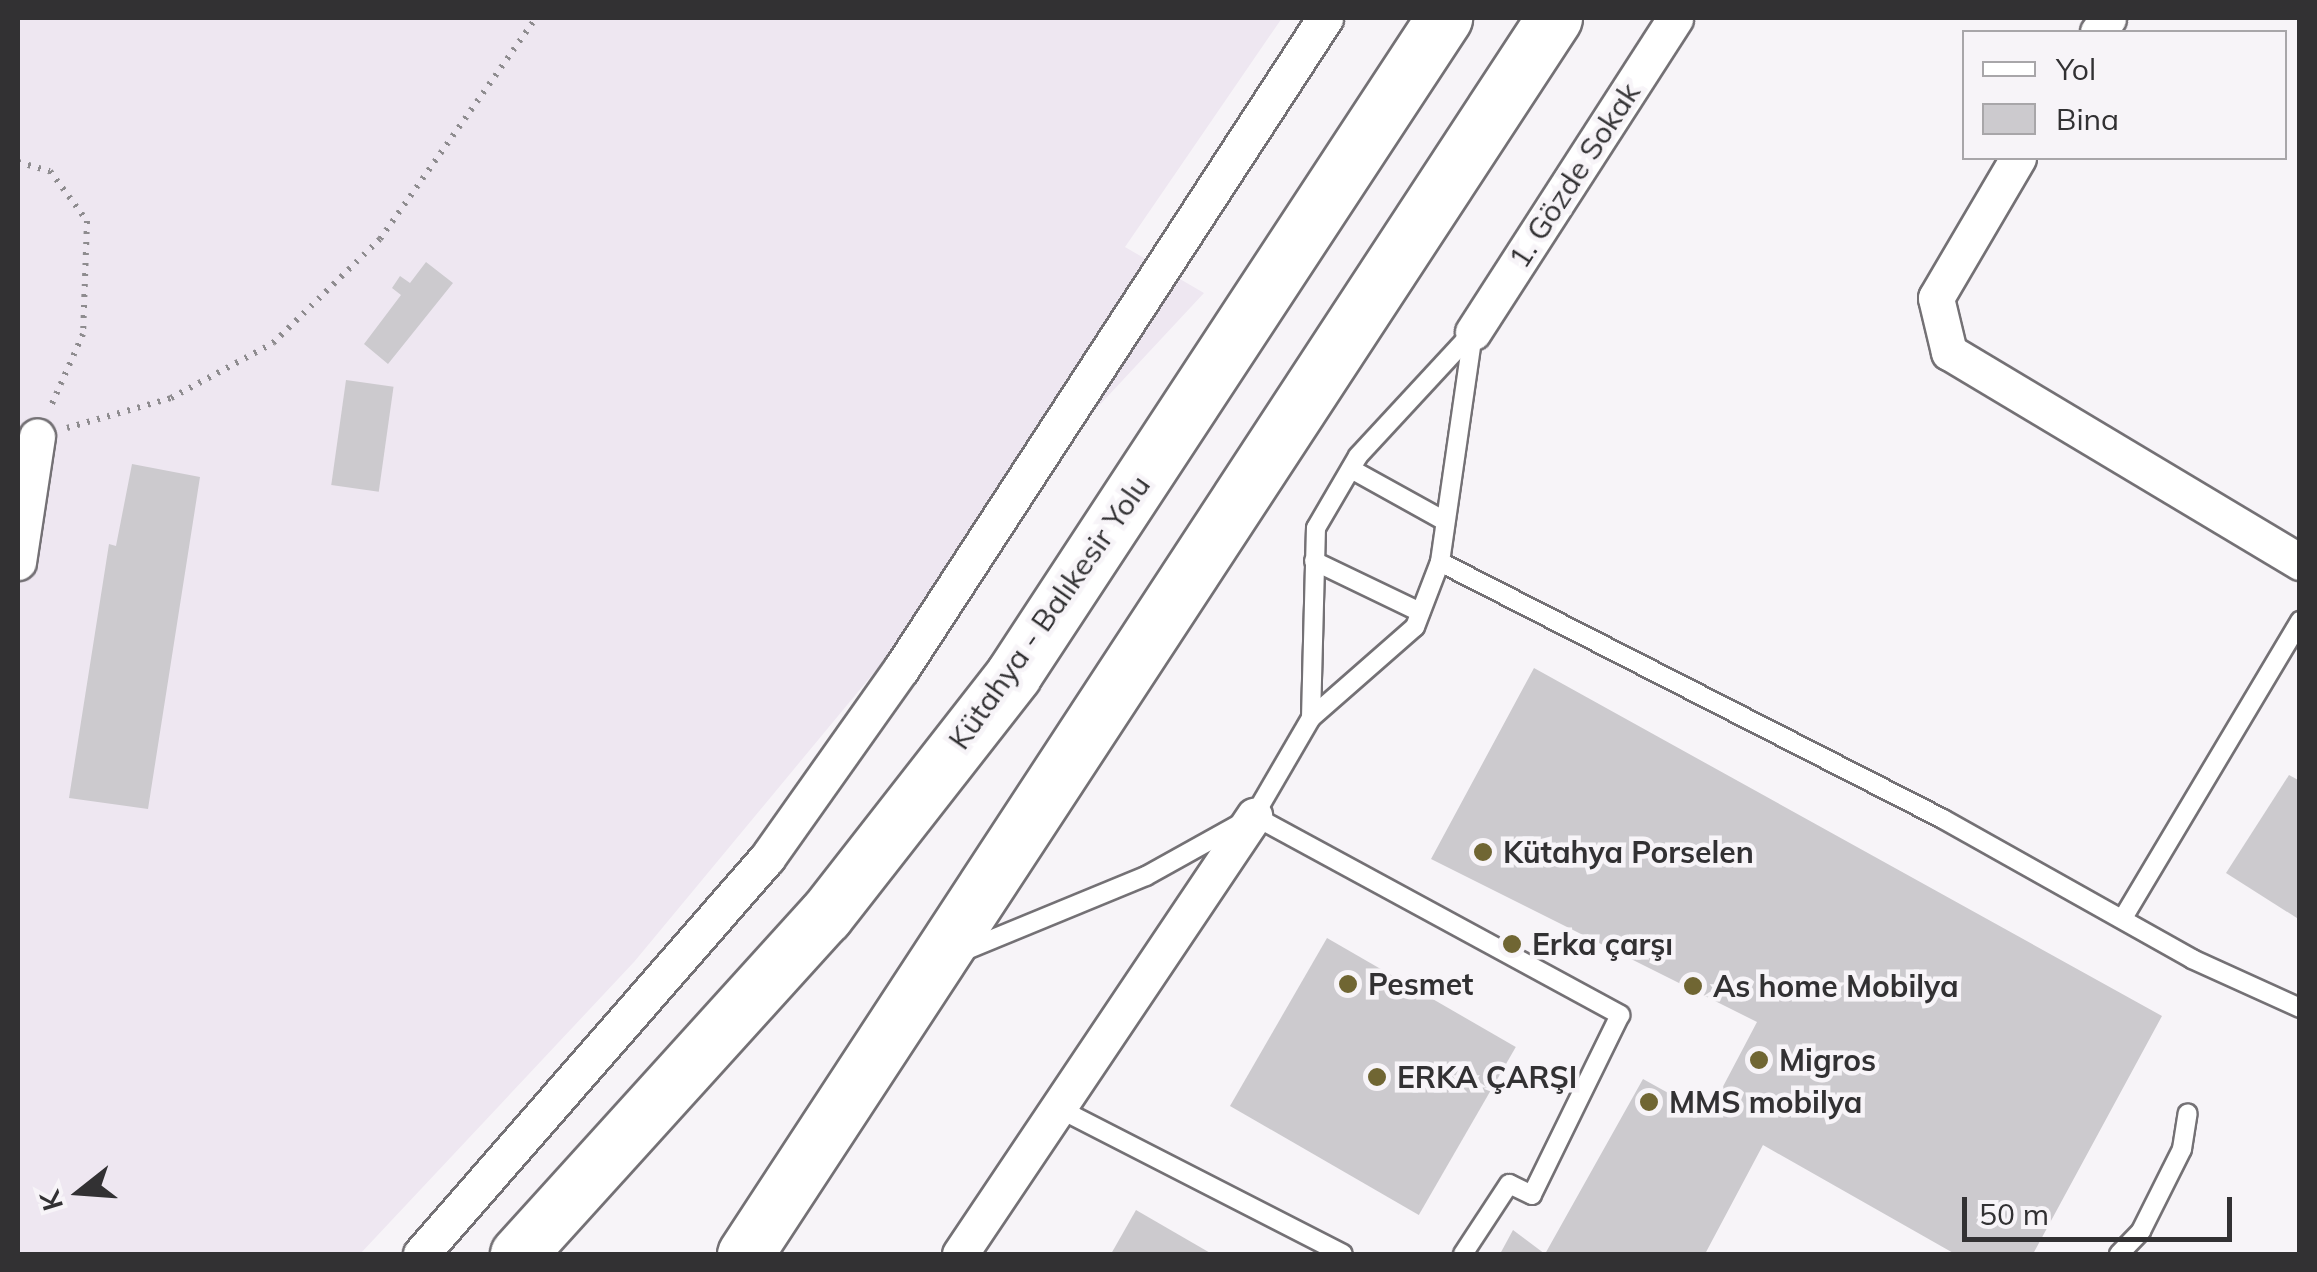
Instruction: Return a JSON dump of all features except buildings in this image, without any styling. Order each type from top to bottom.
[{"type":"highway","name":"Kütahya - Balıkesir Yolu","points":[[518,1254],[824,916],[1013,675],[1444,18]]},
{"type":"highway","points":[[745,1254],[945,958],[1554,18]]},
{"type":"street","points":[[421,1254],[767,858],[901,669],[1325,18]]},
{"type":"street","name":"1. Gözde Sokak","points":[[1474,332],[1675,18]]},
{"type":"street","points":[[2017,160],[1936,298],[1949,352],[2300,562]]},
{"type":"street","points":[[18,562],[37,436]]},
{"type":"street","points":[[960,1254],[1254,816]]},
{"type":"lane","points":[[945,958],[1146,876],[1254,816],[1312,718],[1414,627],[1440,562],[1474,332]]},
{"type":"lane","points":[[1312,718],[1316,528],[1350,469],[1474,332]]},
{"type":"lane","points":[[1350,469],[1445,522]]},
{"type":"lane","points":[[1314,561],[1420,612]]},
{"type":"lane","points":[[1440,562],[2300,1008]]},
{"type":"lane","points":[[2124,918],[2300,620]]},
{"type":"lane","points":[[1254,816],[1620,1015],[1532,1195],[1509,1184],[1463,1254]]},
{"type":"lane","points":[[1056,1107],[1343,1254]]},
{"type":"lane","points":[[2119,1254],[2141,1231],[2182,1150],[2188,1112]]},
{"type":"path","points":[[37,436],[171,398],[273,343],[380,238],[536,18]]},
{"type":"path","points":[[18,162],[50,171],[87,221],[83,334],[37,436]]},
{"type":"shaded area","points":[[18,18],[1282,18],[1125,247],[1204,293],[1066,441],[634,962],[360,1254],[18,1254]]},
{"type":"place","name":"Kütahya Porselen","points":[[1483,852]]},
{"type":"place","name":"Erka çarşı","points":[[1512,944]]},
{"type":"place","name":"Pesmet","points":[[1348,984]]},
{"type":"place","name":"As home Mobilya","points":[[1693,986]]},
{"type":"place","name":"Migros","points":[[1759,1060]]},
{"type":"place","name":"ERKA ÇARŞI","points":[[1377,1077]]},
{"type":"place","name":"MMS mobilya","points":[[1649,1102]]}]
